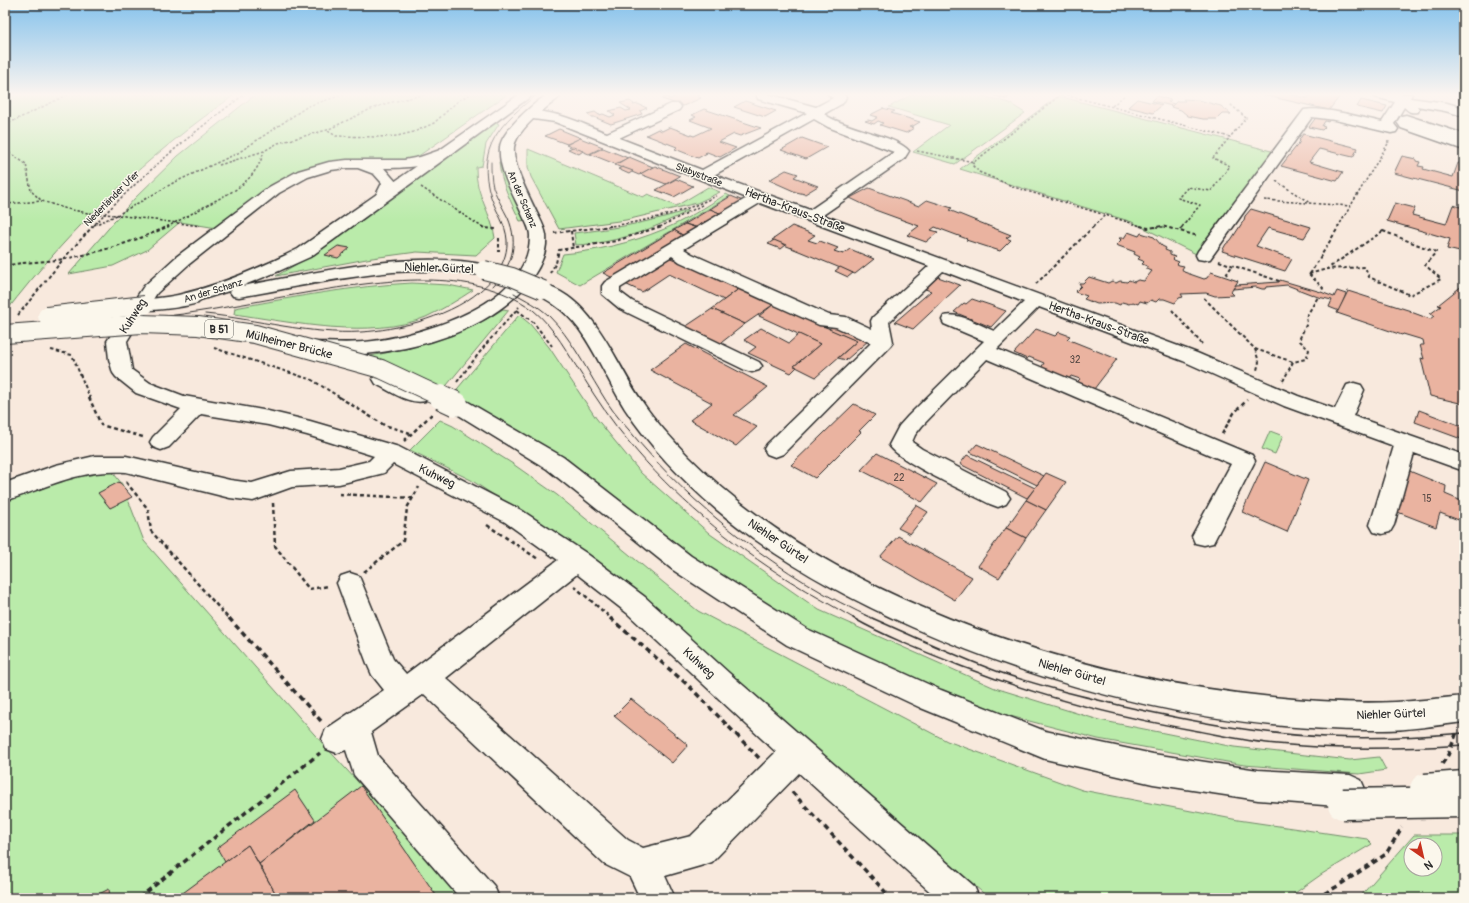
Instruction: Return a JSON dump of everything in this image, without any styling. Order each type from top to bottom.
[{"type":"main road","name":"An der Schanz","points":[[212,294],[263,273],[304,253],[467,136]]},
{"type":"main road","name":"An der Schanz","points":[[308,348],[371,348],[406,342],[458,325],[487,310],[508,295],[525,276],[532,263],[536,253],[538,235],[509,166],[507,147],[513,136]]},
{"type":"main road","name":"Slabystraße","points":[[603,136],[732,187]]},
{"type":"main road","points":[[608,138],[612,136]]},
{"type":"main road","points":[[703,175],[773,136]]},
{"type":"main road","points":[[812,216],[899,156],[902,150],[867,136]]},
{"type":"main road","points":[[1204,256],[1292,136]]},
{"type":"main road","points":[[1401,136],[1464,155]]},
{"type":"main road","points":[[1437,136],[1464,146]]},
{"type":"main road","name":"Kuhweg","points":[[443,153],[423,161],[404,164],[329,166],[302,174],[274,190],[182,261],[150,290],[117,341],[118,359],[123,373],[143,388],[161,396],[196,406],[268,418],[310,428],[391,453],[513,516],[568,567],[636,605],[719,682],[962,898]]},
{"type":"main road","name":"Kuhweg","points":[[359,164],[379,171],[390,183],[384,195]]},
{"type":"main road","name":"Hertha-Kraus-Straße","points":[[732,187],[940,265],[1033,294],[1068,310],[1190,357],[1268,382],[1291,401],[1464,463]]},
{"type":"main road","points":[[752,366],[626,305],[611,294],[611,286],[759,197]]},
{"type":"main road","points":[[673,249],[686,258],[826,321],[839,321],[883,342]]},
{"type":"main road","points":[[883,342],[880,320],[940,265]]},
{"type":"main road","name":"Niehler Gürtel","points":[[7,327],[70,314],[177,301],[212,294],[394,267],[445,266],[484,270],[512,277],[548,281],[563,302],[583,322],[621,386],[646,423],[670,451],[709,489],[736,512],[785,547],[830,575],[938,628],[999,651],[1062,671],[1127,688],[1217,705],[1308,714],[1395,716],[1464,708]]},
{"type":"main road","points":[[998,498],[914,455],[900,445],[903,434],[913,422],[990,345],[1033,294]]},
{"type":"main road","points":[[951,320],[990,345],[1244,461],[1204,536]]},
{"type":"main road","name":"Mülheimer Brücke","points":[[7,327],[142,324],[184,326],[255,334],[381,369],[450,402]]},
{"type":"main road","name":"B 51","points":[[7,327],[140,327],[206,338]]},
{"type":"main road","points":[[206,338],[261,342],[356,368],[450,402],[549,469],[715,598],[805,651],[882,689],[1016,747],[1117,775],[1266,800],[1346,797],[1464,786]]},
{"type":"main road","points":[[775,449],[883,342]]},
{"type":"main road","points":[[1341,420],[1354,390]]},
{"type":"main road","points":[[161,442],[196,406]]},
{"type":"main road","points":[[1382,525],[1406,442]]},
{"type":"main road","points":[[5,492],[62,471],[108,462],[126,464],[230,489],[253,492],[291,479],[339,476],[376,467],[391,453]]},
{"type":"main road","points":[[482,898],[365,764],[346,733],[414,684],[568,567]]},
{"type":"main road","points":[[350,583],[382,666],[414,684],[616,852],[642,866],[658,898]]},
{"type":"main road","points":[[642,866],[700,850],[798,752]]},
{"type":"main road","points":[[1346,797],[1413,804],[1464,802]]},
{"type":"path","name":"Niederländer Ufer","points":[[7,327],[104,214],[172,150],[189,136]]},
{"type":"path","points":[[94,225],[118,215],[173,183],[238,153],[263,136]]},
{"type":"path","points":[[210,167],[264,151],[278,143],[304,136]]},
{"type":"path","points":[[342,136],[394,136]]},
{"type":"path","points":[[902,150],[912,150],[974,162],[1007,136]]},
{"type":"path","points":[[1180,230],[1200,205],[1178,198],[1188,187],[1211,191],[1230,166],[1213,158],[1230,137],[1227,136]]},
{"type":"path","points":[[1309,274],[1351,206],[1388,136]]},
{"type":"path","points":[[5,150],[26,164],[31,191],[42,201]]},
{"type":"path","points":[[5,266],[64,259],[110,246],[176,223],[190,213],[237,190],[249,179],[262,162],[264,151]]},
{"type":"path","points":[[974,162],[972,165],[980,172],[1017,188],[1140,226],[1148,228],[1162,226],[1214,241]]},
{"type":"path","points":[[1264,173],[1311,204]]},
{"type":"path","points":[[408,178],[484,228],[496,229]]},
{"type":"path","points":[[548,281],[559,250],[573,249],[631,238],[651,232],[678,219],[732,187]]},
{"type":"path","points":[[1245,199],[1351,206]]},
{"type":"path","points":[[5,204],[42,201],[67,209],[224,230]]},
{"type":"path","points":[[554,233],[643,220],[702,205]]},
{"type":"path","points":[[1033,294],[1105,215]]},
{"type":"path","points":[[552,227],[554,240]]},
{"type":"path","points":[[571,231],[573,249]]},
{"type":"path","points":[[1309,274],[1327,269],[1365,267],[1369,277],[1410,295],[1441,279],[1425,265],[1436,252],[1383,231],[1327,269]]},
{"type":"path","points":[[499,238],[499,252]]},
{"type":"path","points":[[1204,256],[1279,281]]},
{"type":"path","points":[[1226,275],[1232,266]]},
{"type":"path","points":[[1309,274],[1323,288],[1321,292]]},
{"type":"path","points":[[1215,449],[1224,428],[1234,413],[1247,399],[1260,395],[1268,382],[1293,362],[1306,359],[1309,350],[1299,340],[1307,323],[1306,317],[1318,297]]},
{"type":"path","points":[[1204,298],[1255,349],[1293,362]]},
{"type":"path","points":[[206,338],[312,380],[384,425],[410,433],[450,402],[487,343],[521,305]]},
{"type":"path","points":[[517,310],[533,322],[552,346]]},
{"type":"path","points":[[1172,310],[1202,344]]},
{"type":"path","points":[[1255,349],[1268,382]]},
{"type":"path","points":[[50,350],[72,355],[101,425],[161,442]]},
{"type":"path","points":[[108,462],[148,509],[151,531],[346,733],[139,898]]},
{"type":"path","points":[[413,482],[426,487]]},
{"type":"path","points":[[278,500],[273,502],[275,546],[309,589],[350,583],[403,541],[407,508],[420,485]]},
{"type":"path","points":[[333,494],[413,498]]},
{"type":"path","points":[[483,522],[568,567],[689,686],[775,774],[891,898]]},
{"type":"green space","points":[[5,136],[180,136],[112,194],[83,223],[30,282],[5,313]]},
{"type":"green space","points":[[203,136],[447,136],[417,157],[401,160],[355,160],[316,166],[217,228],[180,222],[147,250],[113,266],[69,274],[134,199],[178,156]]},
{"type":"green space","points":[[474,136],[491,136],[486,144],[482,166],[476,167],[476,177],[481,196],[491,220],[495,238],[476,255],[417,252],[372,258],[276,276],[314,254]]},
{"type":"green space","points":[[934,136],[993,136],[955,164],[913,152]]},
{"type":"green space","points":[[1004,136],[1214,136],[1279,153],[1245,199],[1196,254],[1132,222],[960,169]]},
{"type":"green space","points":[[528,149],[643,197],[648,194],[676,206],[708,187],[720,192],[697,203],[626,220],[559,229],[531,177],[528,167]]},
{"type":"green space","points":[[504,161],[527,220],[520,221],[507,192],[499,162]]},
{"type":"green space","points":[[726,194],[730,196],[580,285],[556,272],[563,254],[613,246],[650,235],[687,218]]},
{"type":"green space","points":[[689,211],[675,218],[635,234],[592,244],[576,245],[574,233],[632,224]]},
{"type":"green space","points":[[412,283],[448,285],[473,290],[426,317],[404,324],[381,327],[356,328],[305,325],[234,314],[235,308],[323,292],[390,284]]},
{"type":"green space","points":[[503,309],[509,310],[442,391],[365,358],[440,339],[472,326]]},
{"type":"green space","points":[[519,315],[530,324],[549,347],[596,418],[641,473],[710,534],[819,610],[995,688],[1099,720],[1234,747],[1350,760],[1379,757],[1386,770],[1359,774],[1244,765],[1098,739],[987,710],[808,631],[687,558],[453,394]]},
{"type":"green space","points":[[440,420],[453,426],[513,464],[557,495],[698,611],[947,741],[1082,790],[1238,820],[1367,839],[1372,844],[1322,874],[1288,898],[989,898],[604,569],[471,480],[410,450]]},
{"type":"green space","points":[[1270,431],[1283,436],[1275,454],[1262,449]]},
{"type":"green space","points":[[107,465],[122,484],[144,541],[314,734],[464,898],[5,898],[5,496]]},
{"type":"green space","points":[[1414,835],[1464,835],[1464,898],[1359,898],[1403,848],[1403,877],[1443,877],[1443,837],[1412,837]]},
{"type":"building","points":[[545,136],[576,136],[581,138],[567,144]]},
{"type":"building","points":[[649,136],[730,136],[719,142],[736,148],[720,157],[707,152],[698,158],[675,149],[677,147]]},
{"type":"building","points":[[1302,136],[1311,136],[1358,148],[1353,157],[1319,149],[1309,162],[1343,172],[1337,181],[1281,166],[1299,143]]},
{"type":"building","points":[[580,138],[603,147],[589,154],[566,145]]},
{"type":"building","points":[[802,138],[827,147],[806,159],[781,150]]},
{"type":"building","points":[[573,147],[583,151],[579,154],[568,149]]},
{"type":"building","points":[[603,148],[628,158],[615,164],[590,154]]},
{"type":"building","points":[[1402,156],[1416,159],[1416,161],[1420,162],[1418,166],[1424,167],[1423,169],[1453,177],[1458,163],[1464,164],[1464,191],[1394,173]]},
{"type":"building","points":[[629,157],[653,167],[639,175],[615,165]]},
{"type":"building","points":[[655,166],[680,176],[666,184],[640,174]]},
{"type":"building","points":[[622,167],[633,171],[629,174],[618,169]]},
{"type":"building","points":[[786,170],[798,174],[794,177],[818,186],[805,194],[796,192],[769,180]]},
{"type":"building","points":[[676,179],[693,186],[674,197],[656,190]]},
{"type":"building","points":[[869,188],[919,206],[927,200],[952,208],[949,210],[1011,235],[1006,238],[1011,240],[1000,251],[966,240],[967,239],[935,227],[931,230],[938,232],[926,242],[907,235],[919,226],[875,210],[850,198]]},
{"type":"building","points":[[731,196],[743,201],[722,214],[710,209]]},
{"type":"building","points":[[1395,203],[1415,208],[1412,215],[1446,224],[1453,205],[1464,208],[1464,253],[1447,249],[1450,239],[1387,221]]},
{"type":"building","points":[[710,209],[722,214],[699,228],[685,224]]},
{"type":"building","points":[[1251,209],[1311,227],[1304,238],[1268,228],[1256,246],[1292,259],[1285,271],[1222,251]]},
{"type":"building","points":[[685,224],[700,229],[686,237],[674,230]]},
{"type":"building","points":[[792,226],[815,235],[808,240],[817,243],[820,241],[838,248],[834,251],[843,254],[850,249],[874,259],[855,274],[772,240]]},
{"type":"building","points":[[674,230],[685,237],[615,279],[603,273]]},
{"type":"building","points":[[1128,232],[1139,236],[1141,233],[1154,237],[1162,246],[1166,248],[1165,250],[1170,252],[1170,255],[1175,257],[1173,259],[1179,262],[1177,264],[1184,266],[1182,269],[1184,272],[1204,279],[1207,278],[1211,272],[1238,281],[1231,292],[1234,295],[1215,296],[1206,293],[1181,294],[1183,297],[1179,298],[1175,303],[1164,299],[1159,299],[1156,302],[1151,300],[1147,303],[1140,301],[1138,304],[1133,302],[1129,304],[1122,302],[1120,305],[1115,303],[1097,304],[1084,299],[1087,296],[1075,292],[1081,286],[1079,283],[1083,283],[1089,277],[1108,283],[1112,281],[1116,283],[1120,281],[1127,282],[1129,280],[1134,282],[1138,280],[1144,281],[1152,271],[1147,269],[1147,266],[1142,264],[1144,262],[1138,259],[1140,257],[1134,254],[1135,252],[1116,245],[1121,240],[1119,238],[1124,238]]},
{"type":"building","points":[[774,240],[786,245],[781,249],[768,244]]},
{"type":"building","points":[[338,246],[350,248],[338,258],[325,255]]},
{"type":"building","points":[[666,256],[740,288],[724,300],[669,274],[642,292],[623,283]]},
{"type":"building","points":[[840,267],[853,273],[848,277],[835,271]]},
{"type":"building","points":[[938,277],[960,285],[913,329],[895,322],[931,291],[925,289]]},
{"type":"building","points":[[1280,280],[1334,297],[1337,291],[1346,294],[1339,311],[1329,307],[1332,300],[1318,297],[1287,285],[1266,287],[1265,289],[1256,287],[1233,289],[1236,285],[1279,282]]},
{"type":"building","points":[[1463,285],[1464,404],[1430,396],[1421,358],[1424,359],[1420,345],[1424,345],[1423,340],[1403,334],[1402,335],[1337,313],[1348,291],[1411,311],[1430,319],[1434,316],[1430,314],[1441,306],[1438,305]]},
{"type":"building","points":[[740,288],[774,304],[745,324],[712,309]]},
{"type":"building","points":[[972,299],[1006,311],[991,327],[954,312],[964,303],[966,304]]},
{"type":"building","points":[[774,304],[857,341],[816,377],[794,366],[820,344],[759,316]]},
{"type":"building","points":[[712,309],[745,324],[717,346],[682,329]]},
{"type":"building","points":[[834,325],[868,341],[846,360],[838,358],[857,341],[829,329]]},
{"type":"building","points":[[761,328],[789,343],[799,334],[820,344],[794,366],[797,367],[791,373],[748,353],[756,347],[744,340]]},
{"type":"building","points":[[1036,329],[1055,336],[1059,332],[1070,336],[1067,339],[1117,359],[1094,389],[1077,382],[1080,379],[1071,376],[1069,379],[1041,368],[1044,363],[1029,357],[1027,359],[1014,353]]},
{"type":"building","points":[[686,344],[768,387],[734,415],[757,427],[736,446],[690,420],[712,403],[650,370]]},
{"type":"building","points":[[854,404],[875,415],[859,431],[861,432],[815,478],[791,465]]},
{"type":"building","points":[[1419,410],[1464,427],[1464,440],[1415,422]]},
{"type":"building","points":[[977,444],[1044,476],[1037,485],[970,452]]},
{"type":"building","points":[[877,453],[937,484],[922,502],[861,470]]},
{"type":"building","points":[[967,455],[1035,488],[1027,498],[960,464]]},
{"type":"building","points":[[1265,462],[1308,480],[1287,532],[1242,512]]},
{"type":"building","points":[[1407,470],[1446,486],[1445,494],[1464,502],[1464,522],[1440,513],[1436,527],[1395,511]]},
{"type":"building","points":[[1046,473],[1066,482],[1046,510],[1026,500]]},
{"type":"building","points":[[119,482],[132,497],[110,508],[98,493]]},
{"type":"building","points":[[1026,500],[1046,510],[1026,538],[1006,528]]},
{"type":"building","points":[[916,505],[928,512],[910,534],[898,528]]},
{"type":"building","points":[[1006,528],[1026,538],[999,578],[978,566]]},
{"type":"building","points":[[898,536],[972,577],[955,600],[880,557]]},
{"type":"building","points":[[631,699],[688,745],[672,763],[614,716]]},
{"type":"building","points":[[361,786],[438,898],[278,898],[259,864]]},
{"type":"building","points":[[295,790],[315,820],[259,864],[248,845],[225,862],[217,848]]},
{"type":"building","points":[[248,845],[278,898],[176,898],[225,862]]},
{"type":"building","points":[[109,889],[110,898],[98,898],[97,895]]},
{"type":"tram line","points":[[484,287],[500,268],[507,248],[505,229],[491,197],[487,180],[486,164],[489,150],[496,136]]},
{"type":"tram line","points":[[491,162],[491,178],[493,187],[508,218],[513,237],[512,254],[509,263],[505,271],[493,286]]},
{"type":"tram line","points":[[5,329],[161,317],[338,288],[395,281],[425,280],[454,282],[484,287]]},
{"type":"tram line","points":[[205,314],[302,329],[342,332],[375,331],[418,322],[443,313],[466,301],[484,287]]},
{"type":"tram line","points":[[484,287],[509,296],[533,310],[541,317],[561,342],[605,411],[629,442],[664,481],[704,518],[746,552],[768,567],[855,619]]},
{"type":"tram line","points":[[514,293],[541,309],[557,324],[571,343],[617,416],[654,459],[710,513],[741,538],[806,583],[872,618]]},
{"type":"tram line","points":[[184,318],[212,319]]},
{"type":"tram line","points":[[853,618],[908,645],[966,668],[1023,688],[1110,713],[1247,740],[1300,746],[1370,748],[1464,745]]},
{"type":"tram line","points":[[872,618],[934,646],[1014,677],[1076,695],[1173,717],[1249,730],[1326,737],[1360,738],[1430,736],[1464,733]]}]
